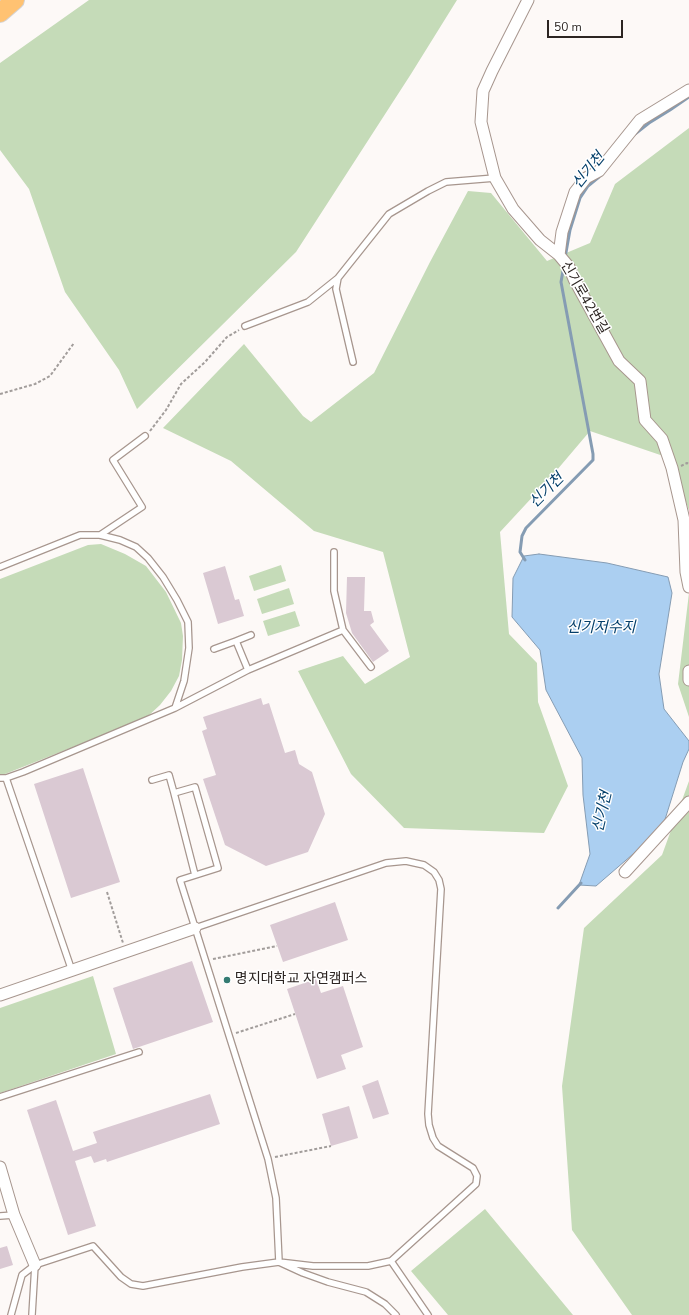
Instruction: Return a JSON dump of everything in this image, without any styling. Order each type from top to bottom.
[{"type":"highway","points":[[0,12],[15,0]]},
{"type":"street","name":"신기로42번길","points":[[528,0],[483,91],[481,122],[495,178],[514,209],[540,240],[559,255],[569,267],[574,279],[619,361],[640,381],[645,420],[662,439],[674,476],[684,520],[686,572],[689,587]]},
{"type":"street","points":[[559,255],[562,232],[575,192],[586,178],[599,171],[640,120],[689,90]]},
{"type":"street","points":[[689,671],[689,680]]},
{"type":"street","points":[[625,872],[689,802]]},
{"type":"street","points":[[0,995],[195,928]]},
{"type":"street","points":[[0,1167],[14,1215],[35,1265]]},
{"type":"lane","points":[[245,326],[308,302],[338,278],[389,214],[446,182],[495,178]]},
{"type":"lane","points":[[338,278],[336,289],[354,362]]},
{"type":"lane","points":[[100,535],[142,507],[113,460],[145,436]]},
{"type":"lane","points":[[0,567],[80,535],[100,535],[120,540],[136,547],[148,558],[163,577],[188,622],[189,648],[184,681],[174,708]]},
{"type":"lane","points":[[334,552],[334,591],[343,630],[371,667]]},
{"type":"lane","points":[[72,971],[3,778],[174,708],[248,670],[343,630]]},
{"type":"lane","points":[[214,649],[251,635]]},
{"type":"lane","points":[[236,641],[248,670]]},
{"type":"lane","points":[[152,780],[168,775],[195,875]]},
{"type":"lane","points":[[174,793],[195,787],[218,868],[180,880],[268,1159],[276,1198],[279,1262]]},
{"type":"lane","points":[[11,1315],[22,1274],[35,1265],[93,1246],[121,1277],[130,1284],[143,1286],[242,1266],[279,1262],[313,1266],[368,1266],[390,1261],[476,1184],[477,1176],[473,1168],[438,1146],[433,1138],[429,1125],[428,1114],[441,889],[439,880],[434,872],[424,865],[406,861],[386,863],[195,928]]},
{"type":"lane","points":[[0,1096],[139,1052]]},
{"type":"lane","points":[[0,1216],[14,1215]]},
{"type":"lane","points":[[390,1261],[428,1315]]},
{"type":"lane","points":[[279,1262],[328,1282],[366,1292],[385,1304],[396,1315]]},
{"type":"lane","points":[[32,1315],[35,1265]]},
{"type":"path","points":[[145,436],[166,410],[181,384],[227,337],[245,326]]},
{"type":"path","points":[[0,394],[35,384],[50,376],[74,343]]},
{"type":"path","points":[[107,892],[126,952]]},
{"type":"path","points":[[206,961],[278,946]]},
{"type":"path","points":[[229,1035],[295,1014]]},
{"type":"path","points":[[268,1159],[331,1146]]},
{"type":"green space","points":[[89,0],[457,0],[296,252],[137,409],[119,370],[65,292],[29,189],[0,150],[0,63]]},
{"type":"green space","points":[[689,128],[689,511],[672,459],[590,431],[551,477],[500,532],[509,634],[537,663],[538,702],[568,786],[544,833],[404,828],[351,774],[298,671],[343,656],[365,684],[410,657],[383,552],[314,531],[231,461],[163,428],[244,344],[303,416],[311,422],[374,373],[468,191],[491,193],[547,261],[590,243],[615,184]]},
{"type":"green space","points":[[101,544],[125,554],[146,566],[166,592],[181,623],[183,636],[182,660],[179,676],[171,691],[160,705],[146,718],[0,776],[0,579],[88,545]]},
{"type":"green space","points":[[281,565],[286,581],[254,591],[249,576]]},
{"type":"green space","points":[[289,588],[294,604],[262,614],[257,599]]},
{"type":"green space","points":[[689,593],[689,717],[678,684]]},
{"type":"green space","points":[[295,611],[300,626],[268,636],[263,621]]},
{"type":"green space","points":[[689,781],[689,1315],[632,1315],[572,1230],[562,1086],[584,928],[662,855]]},
{"type":"green space","points":[[93,976],[116,1054],[0,1093],[0,1008]]},
{"type":"green space","points":[[485,1209],[573,1315],[448,1315],[411,1271]]},
{"type":"water","name":"신기저수지","points":[[539,554],[607,563],[668,577],[672,593],[659,674],[664,709],[689,741],[689,749],[683,762],[662,829],[596,886],[579,885],[590,854],[583,795],[582,758],[546,690],[540,650],[512,617],[513,578],[524,556]]},
{"type":"building","points":[[225,566],[235,600],[239,599],[244,616],[218,624],[203,573]]},
{"type":"building","points":[[347,577],[365,577],[364,611],[371,611],[374,622],[370,625],[389,651],[373,662],[352,633],[346,613]]},
{"type":"building","points":[[261,698],[263,705],[269,703],[285,753],[295,750],[299,764],[312,772],[325,814],[308,852],[266,866],[225,845],[203,779],[216,775],[202,731],[207,729],[203,717]]},
{"type":"building","points":[[83,768],[120,882],[71,898],[34,784]]},
{"type":"building","points":[[335,902],[348,940],[283,962],[270,925]]},
{"type":"building","points":[[192,961],[213,1022],[133,1049],[113,988]]},
{"type":"building","points":[[316,979],[321,993],[343,986],[363,1047],[341,1055],[346,1069],[317,1079],[287,989]]},
{"type":"building","points":[[378,1080],[389,1114],[373,1119],[362,1086]]},
{"type":"building","points":[[210,1094],[220,1124],[107,1162],[106,1159],[94,1163],[91,1156],[75,1161],[96,1226],[68,1235],[27,1110],[56,1100],[73,1151],[97,1143],[93,1132]]},
{"type":"building","points":[[349,1106],[358,1138],[331,1146],[322,1114]]},
{"type":"building","points":[[7,1246],[13,1265],[0,1269],[0,1248]]},
{"type":"waterway","name":"신기천","points":[[635,134],[689,97]]},
{"type":"waterway","name":"신기천","points":[[565,258],[570,230],[580,198],[588,186],[599,177]]},
{"type":"waterway","name":"신기천","points":[[525,560],[520,552],[522,536],[526,528],[593,460],[561,282],[564,265]]},
{"type":"waterway","name":"신기천","points":[[558,908],[581,883]]},
{"type":"place","name":"명지대학교 자연캠퍼스","points":[[227,980]]}]
